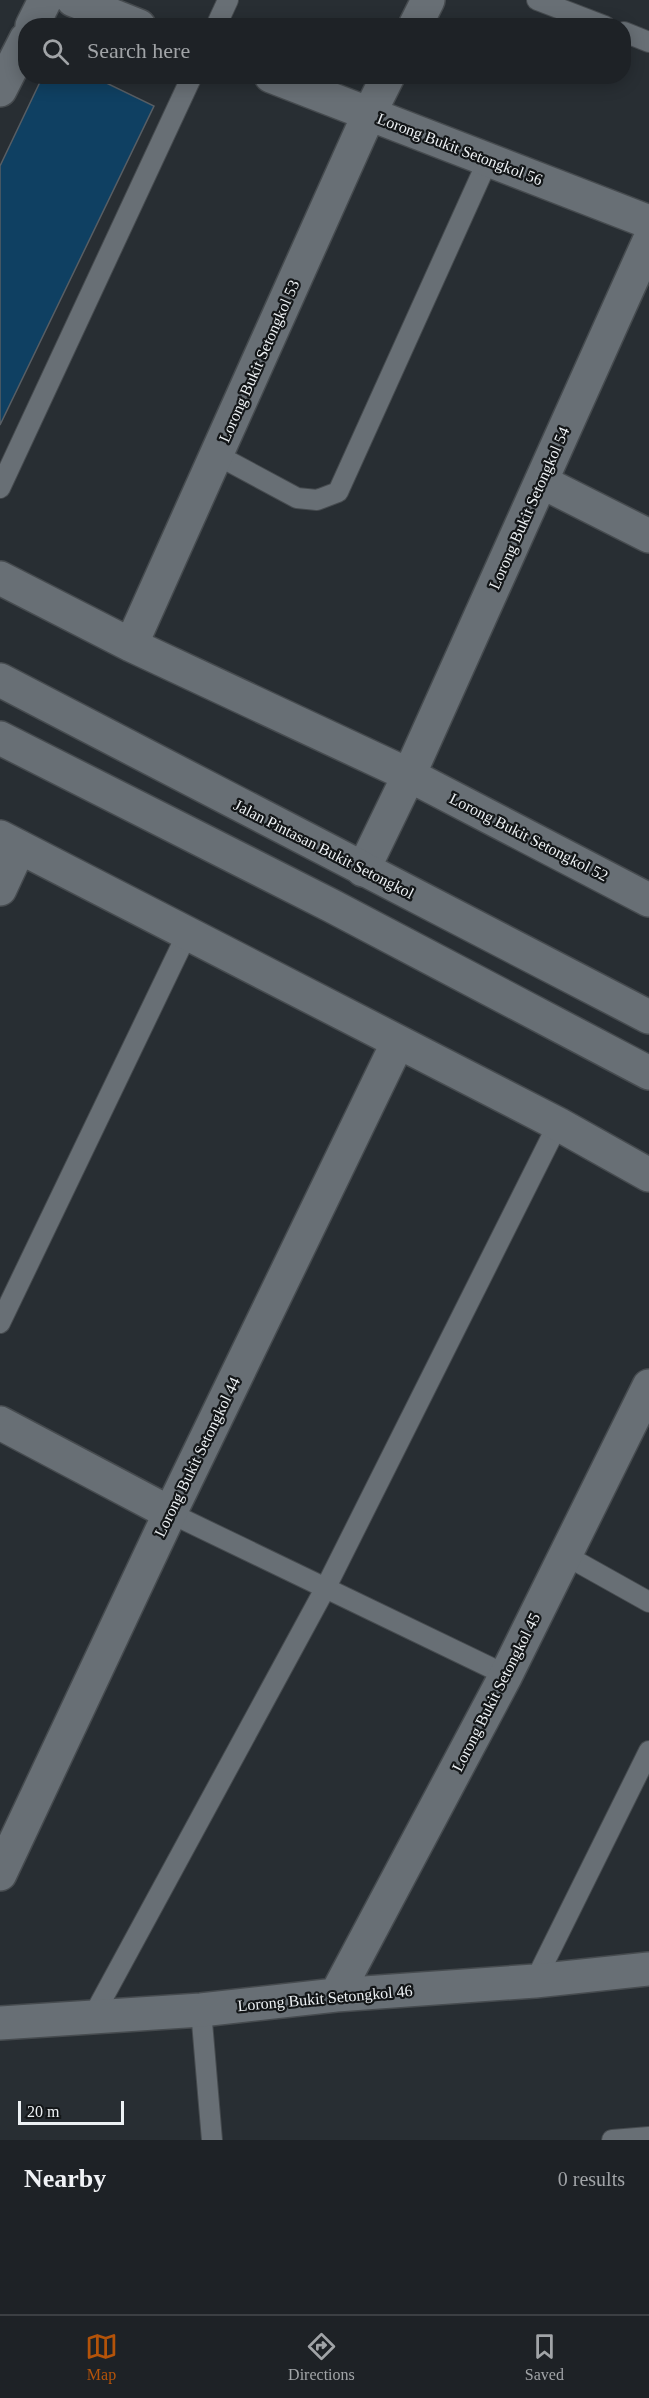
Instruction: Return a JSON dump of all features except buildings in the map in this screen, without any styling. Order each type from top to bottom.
[{"type":"street","points":[[36,18],[45,0]]},
{"type":"street","points":[[73,0],[119,18]]},
{"type":"street","points":[[419,18],[428,0]]},
{"type":"street","points":[[0,90],[18,55]]},
{"type":"street","name":"Lorong Bukit Setongkol 56","points":[[292,84],[649,222]]},
{"type":"street","name":"Lorong Bukit Setongkol 53","points":[[131,645],[384,84]]},
{"type":"street","name":"Lorong Bukit Setongkol 54","points":[[369,857],[403,789],[649,241]]},
{"type":"street","points":[[542,482],[649,536]]},
{"type":"street","name":"Lorong Bukit Setongkol 52","points":[[0,578],[403,789],[649,900]]},
{"type":"street","name":"Jalan Pintasan Bukit Setongkol","points":[[0,680],[369,857],[649,1017]]},
{"type":"street","points":[[0,738],[332,906],[649,1073]]},
{"type":"street","points":[[0,889],[10,843],[558,1124],[649,1175]]},
{"type":"street","name":"Lorong Bukit Setongkol 44","points":[[2,1864],[398,1042]]},
{"type":"street","name":"Lorong Bukit Setongkol 45","points":[[336,1995],[506,1675],[649,1386]]},
{"type":"street","points":[[0,1423],[170,1513]]},
{"type":"street","name":"Lorong Bukit Setongkol 46","points":[[0,2023],[201,2010],[336,1995],[535,1981],[649,1969]]},
{"type":"lane","points":[[220,18],[228,0]]},
{"type":"lane","points":[[537,0],[584,18]]},
{"type":"lane","points":[[631,35],[649,42]]},
{"type":"lane","points":[[0,488],[188,84]]},
{"type":"lane","points":[[217,455],[297,498],[317,501],[338,492],[488,160]]},
{"type":"lane","points":[[0,1323],[187,934]]},
{"type":"lane","points":[[92,2018],[326,1587],[558,1124]]},
{"type":"lane","points":[[170,1513],[506,1675]]},
{"type":"lane","points":[[565,1555],[649,1602]]},
{"type":"lane","points":[[535,1981],[649,1751]]},
{"type":"lane","points":[[201,2010],[212,2140]]},
{"type":"lane","points":[[612,2140],[649,2137]]}]
